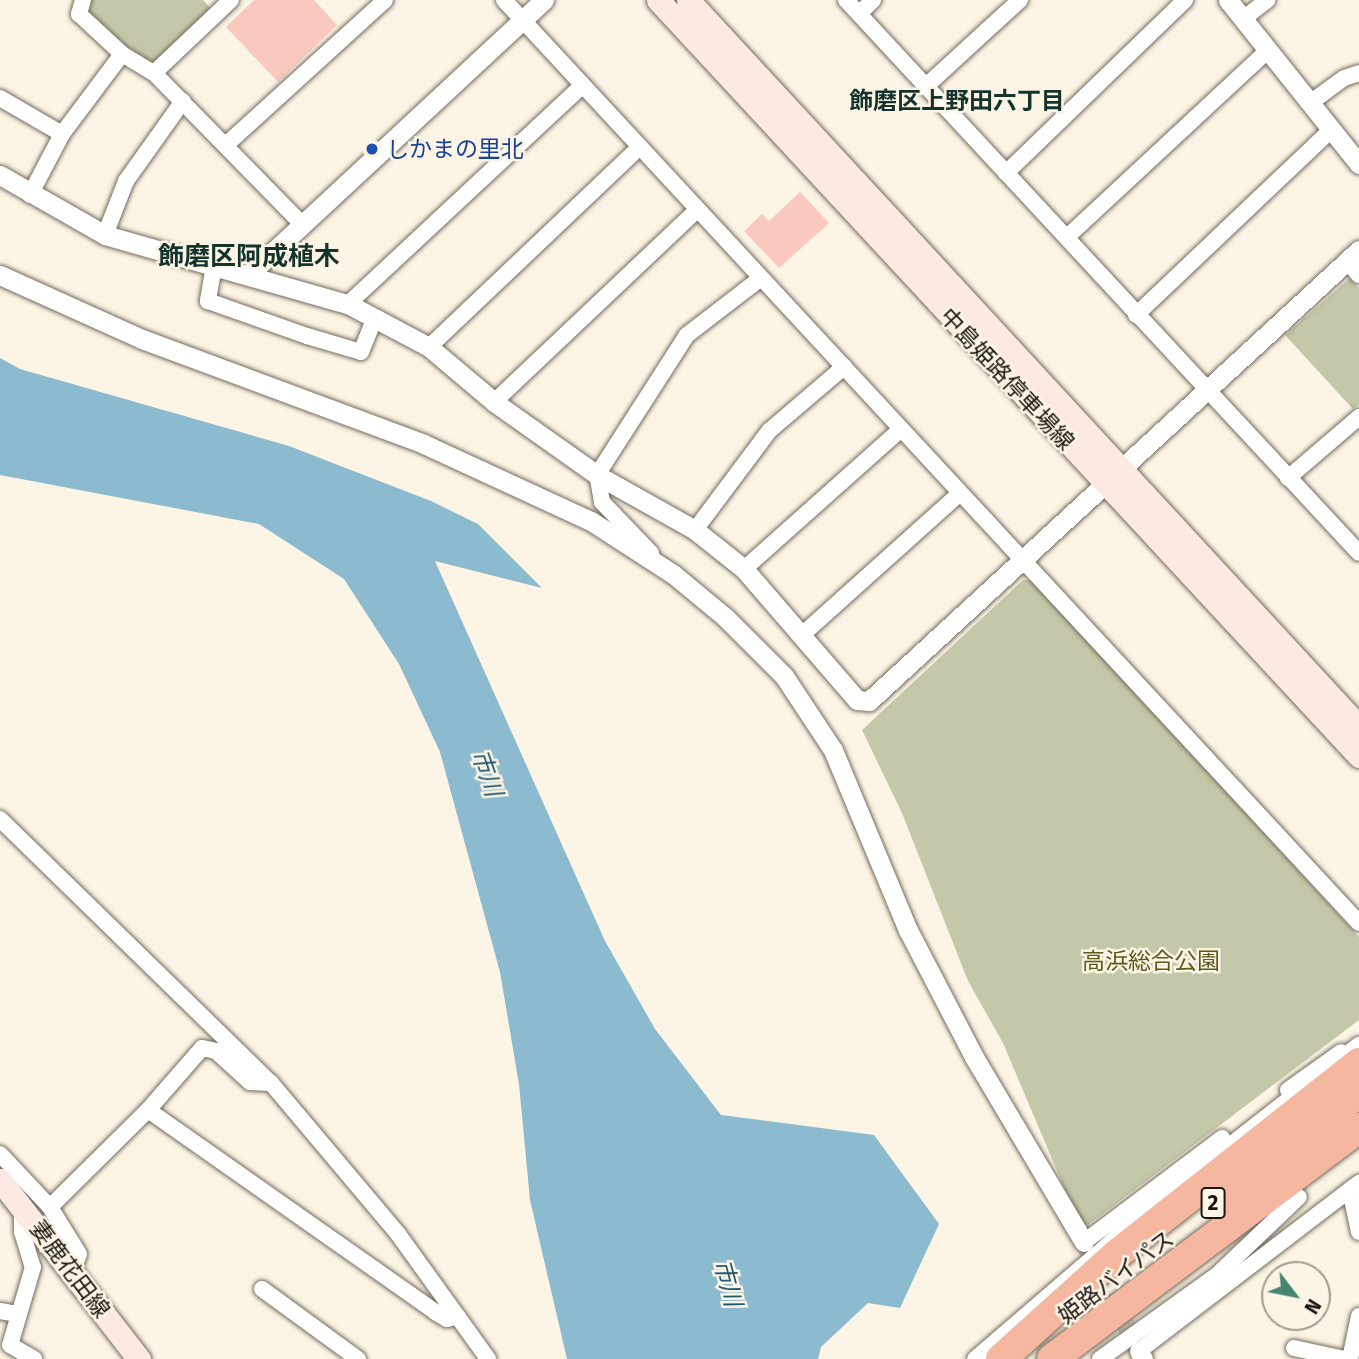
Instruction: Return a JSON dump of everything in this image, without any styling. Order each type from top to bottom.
[{"type":"highway","points":[[1075,1331],[1234,1161],[1359,1063]]},
{"type":"highway","name":"姫路バイパス","points":[[1052,1359],[1075,1331],[1359,1093]]},
{"type":"highway","name":"姫路バイパス","points":[[1075,1331],[1359,1128]]},
{"type":"highway","points":[[1003,1359],[1075,1331],[1299,1198],[1359,1153]]},
{"type":"highway","points":[[1155,1204],[1234,1161]]},
{"type":"main road","name":"中島姫路停車場線","points":[[658,0],[1113,477],[1359,727]]},
{"type":"main road","name":"中島姫路停車場線","points":[[688,0],[1359,756]]},
{"type":"main road","name":"妻鹿花田線","points":[[2,1167],[22,1206],[72,1275],[139,1359]]},
{"type":"street","points":[[83,0],[79,14],[122,54],[154,73],[228,143],[302,224]]},
{"type":"street","points":[[154,73],[231,0]]},
{"type":"street","points":[[228,143],[385,0]]},
{"type":"street","points":[[504,0],[1359,923]]},
{"type":"street","points":[[248,275],[544,0]]},
{"type":"street","points":[[846,0],[1359,553]]},
{"type":"street","points":[[859,13],[873,0]]},
{"type":"street","points":[[925,87],[1020,0]]},
{"type":"street","points":[[1006,173],[1185,0]]},
{"type":"street","points":[[1228,0],[1266,52],[1359,164]]},
{"type":"street","points":[[1243,19],[1267,0]]},
{"type":"street","points":[[1067,237],[1266,52]]},
{"type":"street","points":[[30,195],[62,134],[122,54]]},
{"type":"street","points":[[1311,103],[1344,78],[1359,73]]},
{"type":"street","points":[[348,304],[583,85]]},
{"type":"street","points":[[0,98],[62,134]]},
{"type":"street","points":[[105,235],[126,181],[183,101]]},
{"type":"street","points":[[1136,314],[1331,130]]},
{"type":"street","points":[[429,347],[639,148]]},
{"type":"street","points":[[0,175],[30,195],[105,235],[348,304],[429,347],[494,402],[597,475],[695,530],[744,569],[858,700],[869,701],[1207,391],[1355,263]]},
{"type":"street","points":[[494,402],[697,210]]},
{"type":"street","points":[[215,266],[208,301],[307,336],[361,352],[375,318]]},
{"type":"street","points":[[0,275],[142,339],[424,444],[590,521],[673,574]]},
{"type":"street","points":[[761,278],[687,335],[597,475],[602,502],[673,574],[725,617],[785,676],[833,750],[908,930],[974,1056],[1084,1241],[1337,1054],[1359,1044]]},
{"type":"street","points":[[695,530],[769,431],[844,367]]},
{"type":"street","points":[[1288,478],[1359,417]]},
{"type":"street","points":[[744,569],[901,429]]},
{"type":"street","points":[[803,634],[960,493]]},
{"type":"street","points":[[0,819],[271,1083],[398,1234],[488,1359]]},
{"type":"street","points":[[975,1359],[1075,1331],[1155,1204],[1359,1044]]},
{"type":"street","points":[[50,1207],[148,1110],[202,1048],[216,1051],[250,1082],[271,1083]]},
{"type":"street","points":[[148,1110],[435,1312],[447,1319],[458,1316]]},
{"type":"street","points":[[2,1167],[50,1207],[79,1254],[72,1275]]},
{"type":"street","points":[[1354,1186],[1359,1232]]},
{"type":"street","points":[[1141,1355],[1354,1186]]},
{"type":"street","points":[[22,1206],[22,1232],[33,1266],[10,1345],[34,1359]]},
{"type":"street","points":[[262,1289],[358,1359]]},
{"type":"street","points":[[0,1311],[17,1314]]},
{"type":"street","points":[[1350,1359],[1359,1316]]},
{"type":"street","points":[[1294,1348],[1345,1359]]},
{"type":"green space","points":[[89,0],[203,0],[211,9],[154,63],[146,62],[88,16]]},
{"type":"green space","points":[[1350,278],[1359,288],[1359,404],[1353,409],[1285,335]]},
{"type":"green space","name":"高浜総合公園","points":[[1023,580],[1032,580],[1359,937],[1359,1020],[1088,1225],[1081,1222],[1003,1043],[968,981],[902,813],[862,730]]},
{"type":"water","name":"市川","points":[[0,358],[20,369],[289,446],[431,501],[478,524],[542,588],[435,561],[605,941],[655,1029],[721,1115],[874,1135],[939,1224],[900,1308],[868,1303],[821,1347],[818,1359],[567,1359],[530,1200],[519,1084],[500,972],[440,752],[399,664],[344,579],[259,524],[0,475]]},
{"type":"building","points":[[254,0],[314,0],[337,25],[278,82],[226,27]]},
{"type":"building","points":[[800,192],[829,223],[779,268],[744,231],[762,214],[769,221]]},
{"type":"tunnel","points":[[1084,1242],[1139,1351]]},
{"type":"place","name":"しかまの里北","points":[[372,149]]},
{"type":"district","name":"飾磨区上野田六丁目","points":[[957,102]]},
{"type":"district","name":"飾磨区阿成植木","points":[[249,257]]}]
